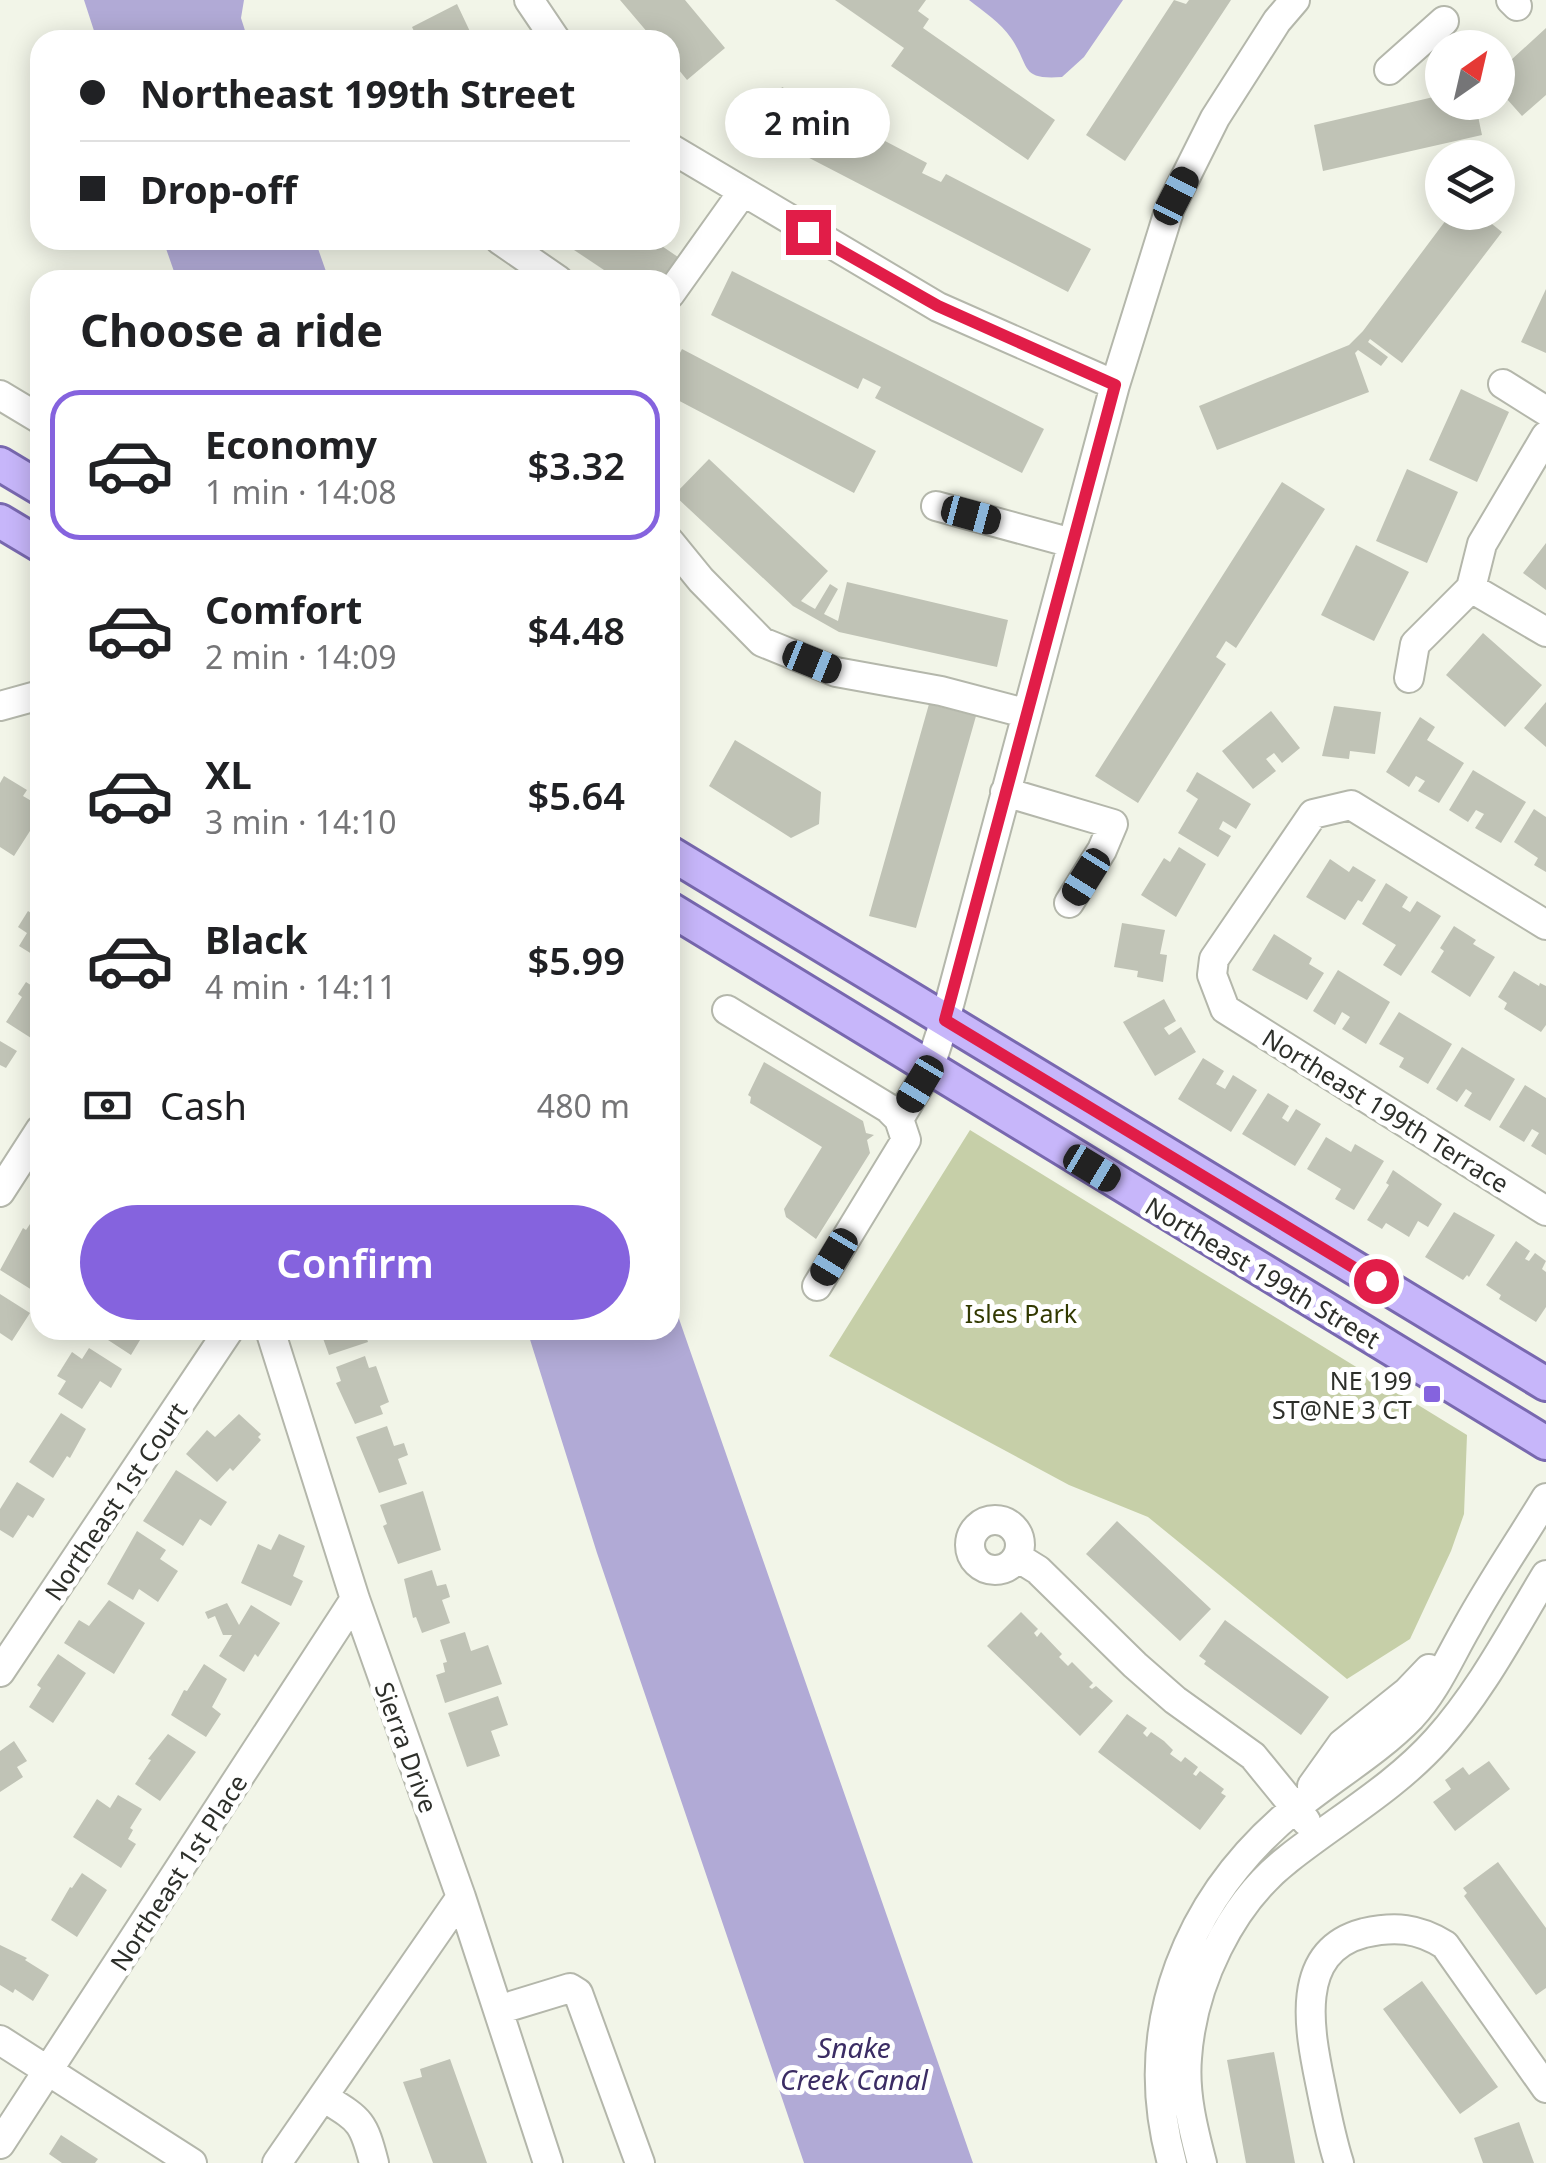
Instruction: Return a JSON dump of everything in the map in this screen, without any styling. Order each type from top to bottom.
[{"type":"main road","points":[[0,464],[30,482]]},
{"type":"main road","points":[[0,521],[30,539]]},
{"type":"main road","name":"Northeast 199th Street","points":[[680,859],[1546,1384]]},
{"type":"main road","name":"Northeast 199th Street","points":[[680,915],[1546,1444]]},
{"type":"street","points":[[529,0],[549,30]]},
{"type":"street","points":[[899,1119],[929,1069],[945,1020],[1115,385],[1170,208],[1216,118],[1277,21],[1295,0]]},
{"type":"street","points":[[1389,70],[1444,20]]},
{"type":"street","points":[[680,154],[938,306],[1115,385]]},
{"type":"street","points":[[680,280],[742,193]]},
{"type":"street","points":[[509,250],[526,270]]},
{"type":"street","points":[[1502,384],[1546,411]]},
{"type":"street","points":[[0,394],[30,413]]},
{"type":"street","points":[[1409,678],[1415,644],[1470,588],[1482,544],[1546,436]]},
{"type":"street","points":[[936,506],[1072,543]]},
{"type":"street","points":[[680,554],[762,642],[836,672],[941,691],[1026,713]]},
{"type":"street","points":[[1470,588],[1546,632]]},
{"type":"street","points":[[0,706],[30,698]]},
{"type":"street","points":[[1005,792],[1113,824],[1102,850],[1069,903]]},
{"type":"street","name":"Northeast 199th Terrace","points":[[1546,925],[1351,805],[1314,814],[1214,959],[1212,974],[1225,1010],[1546,1211]]},
{"type":"street","points":[[727,1010],[888,1108],[899,1119],[906,1140],[816,1286]]},
{"type":"street","points":[[0,1192],[30,1146]]},
{"type":"street","name":"Northeast 1st Court","points":[[0,1672],[222,1340]]},
{"type":"street","name":"Sierra Drive","points":[[273,1340],[355,1599],[461,1897],[548,2163]]},
{"type":"street","points":[[1172,2163],[1158,2094],[1159,2056],[1166,2004],[1184,1954],[1229,1878],[1296,1808],[1410,1718],[1438,1682],[1467,1626],[1546,1498]]},
{"type":"street","points":[[1017,1557],[1038,1570],[1175,1700],[1253,1756],[1319,1837]]},
{"type":"street","points":[[1202,2163],[1191,2122],[1186,2060],[1195,2008],[1208,1970],[1234,1920],[1262,1882],[1365,1803],[1437,1740],[1480,1683],[1546,1575]]},
{"type":"street","name":"Northeast 1st Place","points":[[0,2144],[355,1599]]},
{"type":"street","points":[[1296,1808],[1342,1744],[1407,1692],[1467,1626]]},
{"type":"street","points":[[1410,1718],[1416,1728],[1437,1740]]},
{"type":"street","points":[[277,2163],[461,1897]]},
{"type":"street","points":[[1338,2163],[1316,2061],[1310,2000],[1316,1973],[1334,1949],[1358,1935],[1391,1927],[1425,1932],[1445,1945],[1546,2088]]},
{"type":"street","points":[[498,2010],[570,1988],[578,1993],[640,2163]]},
{"type":"street","points":[[0,2040],[192,2163]]},
{"type":"street","points":[[323,2097],[365,2128],[374,2162]]},
{"type":"green space","name":"Isles Park","points":[[970,1130],[1467,1435],[1464,1514],[1410,1639],[1347,1679],[1148,1517],[1069,1485],[829,1356]]},
{"type":"water","points":[[84,0],[244,0],[241,18],[245,30],[94,30]]},
{"type":"water","points":[[969,0],[1123,0],[1084,57],[1062,77],[1048,77],[1032,74],[1007,33]]},
{"type":"water","points":[[166,250],[318,250],[326,270],[174,270]]},
{"type":"water","name":"Snake Creek Canal","points":[[680,1322],[973,2163],[804,2163],[597,1553],[530,1340],[680,1340]]},
{"type":"building","points":[[620,0],[685,0],[725,48],[687,80],[680,71],[680,30],[646,30]]},
{"type":"building","points":[[835,0],[926,0],[918,11],[929,19],[923,28],[1055,120],[1028,160],[891,66],[904,48]]},
{"type":"building","points":[[1174,0],[1186,4],[1189,0],[1231,0],[1125,161],[1086,135]]},
{"type":"building","points":[[457,4],[469,30],[413,30],[412,27]]},
{"type":"building","points":[[1546,28],[1546,95],[1522,116],[1515,108],[1515,56]]},
{"type":"building","points":[[782,87],[927,163],[922,173],[941,182],[946,174],[1091,249],[1068,292],[759,132]]},
{"type":"building","points":[[1425,99],[1425,120],[1479,120],[1482,135],[1460,140],[1425,140],[1425,148],[1323,171],[1314,125]]},
{"type":"building","points":[[1439,230],[1502,232],[1402,363],[1370,339],[1368,342],[1388,357],[1381,366],[1358,350],[1355,353],[1369,392],[1217,450],[1199,406],[1349,345]]},
{"type":"building","points":[[574,250],[668,250],[678,257],[670,270],[604,270]]},
{"type":"building","points":[[732,271],[1044,429],[1022,473],[875,398],[881,387],[863,378],[858,389],[711,315]]},
{"type":"building","points":[[1546,289],[1546,353],[1521,342]]},
{"type":"building","points":[[682,349],[876,451],[854,493],[680,401]]},
{"type":"building","points":[[1461,389],[1509,412],[1477,482],[1429,460]]},
{"type":"building","points":[[709,459],[828,571],[801,601],[815,609],[830,584],[838,589],[824,614],[838,621],[847,582],[1008,620],[997,667],[839,632],[793,606],[680,501],[680,489]]},
{"type":"building","points":[[1407,469],[1458,492],[1427,563],[1376,541]]},
{"type":"building","points":[[1282,482],[1325,509],[1236,648],[1226,641],[1216,657],[1226,664],[1138,803],[1095,776]]},
{"type":"building","points":[[1546,543],[1546,590],[1523,573]]},
{"type":"building","points":[[1356,545],[1409,572],[1374,641],[1321,615]]},
{"type":"building","points":[[1483,633],[1542,685],[1505,727],[1446,675]]},
{"type":"building","points":[[1546,702],[1546,747],[1524,728]]},
{"type":"building","points":[[929,704],[976,716],[916,928],[869,916]]},
{"type":"building","points":[[1334,706],[1381,712],[1375,754],[1350,751],[1349,759],[1322,756]]},
{"type":"building","points":[[1271,711],[1300,748],[1282,763],[1274,753],[1266,759],[1276,771],[1253,789],[1222,751]]},
{"type":"building","points":[[1420,717],[1435,727],[1427,740],[1464,763],[1439,803],[1418,791],[1425,781],[1416,776],[1409,787],[1386,772]]},
{"type":"building","points":[[735,740],[821,792],[819,824],[791,838],[709,786]]},
{"type":"building","points":[[1473,770],[1526,802],[1501,843],[1475,828],[1484,814],[1476,810],[1468,822],[1449,810]]},
{"type":"building","points":[[1197,772],[1251,804],[1236,829],[1223,821],[1219,829],[1231,836],[1218,857],[1178,833],[1198,799],[1186,791]]},
{"type":"building","points":[[4,776],[27,790],[23,796],[30,800],[30,831],[14,856],[0,847],[0,783]]},
{"type":"building","points":[[1534,809],[1546,817],[1546,872],[1534,865],[1538,858],[1514,842]]},
{"type":"building","points":[[1179,847],[1206,864],[1176,917],[1141,895],[1164,858],[1170,862]]},
{"type":"building","points":[[1330,859],[1349,872],[1353,866],[1376,880],[1345,920],[1306,897]]},
{"type":"building","points":[[1386,883],[1408,897],[1402,907],[1410,912],[1417,901],[1441,916],[1401,976],[1383,965],[1396,945],[1362,924]]},
{"type":"building","points":[[30,912],[30,953],[19,946],[27,933],[18,927]]},
{"type":"building","points":[[1122,923],[1165,930],[1160,954],[1167,955],[1163,982],[1137,977],[1138,971],[1114,967]]},
{"type":"building","points":[[1454,926],[1495,957],[1470,997],[1431,972]]},
{"type":"building","points":[[1274,934],[1312,958],[1309,964],[1324,973],[1307,1000],[1252,970]]},
{"type":"building","points":[[1338,970],[1390,1002],[1366,1044],[1342,1029],[1350,1017],[1342,1012],[1335,1025],[1313,1011]]},
{"type":"building","points":[[1514,971],[1546,986],[1546,1025],[1541,1032],[1504,1009],[1507,1003],[1498,997]]},
{"type":"building","points":[[26,982],[30,985],[30,1037],[6,1022],[22,997],[18,994]]},
{"type":"building","points":[[1164,999],[1176,1021],[1164,1028],[1169,1035],[1181,1027],[1196,1052],[1155,1076],[1123,1022]]},
{"type":"building","points":[[1399,1012],[1452,1044],[1428,1084],[1399,1067],[1404,1058],[1379,1044]]},
{"type":"building","points":[[0,1041],[17,1051],[6,1068],[0,1065]]},
{"type":"building","points":[[1462,1047],[1515,1079],[1490,1121],[1464,1106],[1472,1093],[1466,1089],[1457,1102],[1436,1089]]},
{"type":"building","points":[[1203,1058],[1224,1071],[1216,1084],[1225,1089],[1233,1075],[1257,1090],[1231,1132],[1178,1099]]},
{"type":"building","points":[[764,1062],[863,1121],[866,1133],[874,1135],[867,1140],[870,1153],[816,1239],[786,1217],[784,1209],[822,1147],[750,1103],[748,1095]]},
{"type":"building","points":[[1525,1085],[1546,1098],[1546,1155],[1531,1146],[1539,1133],[1532,1129],[1524,1142],[1499,1127]]},
{"type":"building","points":[[1268,1093],[1289,1106],[1282,1118],[1288,1122],[1296,1109],[1321,1124],[1295,1166],[1242,1134]]},
{"type":"building","points":[[1326,1137],[1351,1152],[1355,1144],[1384,1161],[1354,1210],[1335,1199],[1341,1189],[1307,1169]]},
{"type":"building","points":[[1393,1170],[1442,1204],[1428,1227],[1418,1221],[1409,1237],[1386,1223],[1382,1229],[1367,1220],[1389,1185],[1386,1183]]},
{"type":"building","points":[[1454,1212],[1495,1235],[1469,1277],[1463,1280],[1425,1257]]},
{"type":"building","points":[[30,1224],[30,1289],[0,1270],[23,1228],[26,1230]]},
{"type":"building","points":[[1516,1241],[1530,1251],[1525,1259],[1529,1261],[1535,1253],[1546,1261],[1542,1269],[1546,1272],[1546,1307],[1536,1322],[1499,1299],[1501,1295],[1486,1285]]},
{"type":"building","points":[[0,1294],[30,1313],[12,1341],[0,1333]]},
{"type":"building","points":[[108,1340],[140,1340],[131,1355]]},
{"type":"building","points":[[324,1340],[367,1340],[368,1342],[329,1355]]},
{"type":"building","points":[[89,1348],[122,1369],[111,1388],[100,1381],[82,1409],[58,1394],[66,1381],[57,1376],[72,1352],[82,1359]]},
{"type":"building","points":[[365,1356],[369,1368],[376,1366],[389,1402],[380,1406],[383,1414],[355,1424],[336,1383],[341,1381],[336,1367]]},
{"type":"building","points":[[61,1413],[86,1429],[53,1478],[29,1462]]},
{"type":"building","points":[[239,1414],[261,1434],[261,1440],[233,1471],[230,1468],[217,1482],[186,1454],[207,1430],[215,1437]]},
{"type":"building","points":[[387,1426],[394,1446],[404,1443],[408,1455],[398,1459],[407,1484],[379,1493],[356,1437]]},
{"type":"building","points":[[176,1470],[227,1502],[211,1526],[200,1519],[183,1546],[143,1521]]},
{"type":"building","points":[[17,1482],[45,1499],[13,1538],[0,1530],[0,1509]]},
{"type":"building","points":[[423,1491],[441,1550],[398,1564],[383,1526],[387,1524],[380,1505]]},
{"type":"building","points":[[1117,1521],[1211,1609],[1180,1641],[1086,1554]]},
{"type":"building","points":[[137,1531],[166,1550],[160,1559],[178,1571],[158,1602],[139,1589],[133,1600],[107,1584]]},
{"type":"building","points":[[279,1534],[305,1546],[293,1576],[303,1581],[291,1606],[241,1583],[258,1544],[271,1550]]},
{"type":"building","points":[[432,1570],[437,1586],[446,1584],[450,1597],[442,1600],[450,1623],[422,1633],[416,1617],[413,1618],[404,1579]]},
{"type":"building","points":[[109,1600],[145,1623],[114,1674],[64,1643],[79,1620],[89,1626]]},
{"type":"building","points":[[227,1603],[239,1625],[251,1605],[280,1623],[244,1672],[219,1656],[232,1635],[223,1635],[215,1616],[208,1619],[205,1612]]},
{"type":"building","points":[[1021,1612],[1038,1629],[1034,1633],[1037,1637],[1041,1632],[1068,1666],[1072,1662],[1093,1683],[1089,1687],[1096,1686],[1113,1701],[1080,1736],[987,1646]]},
{"type":"building","points":[[1225,1620],[1329,1697],[1301,1735],[1204,1664],[1206,1661],[1199,1656]]},
{"type":"building","points":[[465,1632],[471,1651],[488,1645],[502,1684],[445,1703],[436,1675],[445,1672],[443,1663],[447,1662],[440,1640]]},
{"type":"building","points":[[58,1654],[86,1673],[53,1723],[29,1707],[41,1688],[37,1685]]},
{"type":"building","points":[[204,1664],[227,1679],[212,1707],[221,1714],[206,1737],[171,1715]]},
{"type":"building","points":[[498,1696],[508,1725],[491,1731],[500,1756],[467,1767],[448,1713]]},
{"type":"building","points":[[1127,1714],[1147,1728],[1143,1733],[1147,1737],[1151,1732],[1173,1750],[1170,1754],[1181,1762],[1185,1757],[1198,1767],[1193,1774],[1196,1776],[1200,1771],[1224,1789],[1221,1793],[1226,1796],[1200,1830],[1098,1752]]},
{"type":"building","points":[[168,1734],[196,1752],[160,1801],[135,1784]]},
{"type":"building","points":[[14,1741],[27,1761],[17,1767],[23,1777],[0,1792],[0,1751]]},
{"type":"building","points":[[1489,1761],[1510,1789],[1455,1831],[1433,1802],[1451,1789],[1445,1780],[1463,1767],[1469,1775]]},
{"type":"building","points":[[118,1795],[142,1809],[128,1839],[136,1844],[121,1868],[73,1837],[97,1799],[110,1808]]},
{"type":"building","points":[[1498,1862],[1546,1928],[1546,1988],[1536,1995],[1464,1896],[1467,1893],[1463,1888]]},
{"type":"building","points":[[82,1873],[107,1890],[77,1937],[51,1920]]},
{"type":"building","points":[[0,1945],[27,1958],[49,1975],[33,2001],[0,1985]]},
{"type":"building","points":[[1422,1981],[1498,2087],[1460,2114],[1383,2009]]},
{"type":"building","points":[[1274,2052],[1295,2163],[1246,2163],[1227,2060]]},
{"type":"building","points":[[450,2059],[487,2163],[433,2163],[403,2082],[422,2077],[420,2069]]},
{"type":"building","points":[[1519,2122],[1534,2163],[1483,2163],[1474,2138]]},
{"type":"building","points":[[61,2135],[98,2159],[95,2163],[62,2163],[49,2154]]},
{"type":"place","name":"NE 199 ST@NE 3 CT","points":[[1432,1394]]},
{"type":"route","points":[[808,232],[938,306],[1115,385],[945,1020],[1376,1281]]}]
